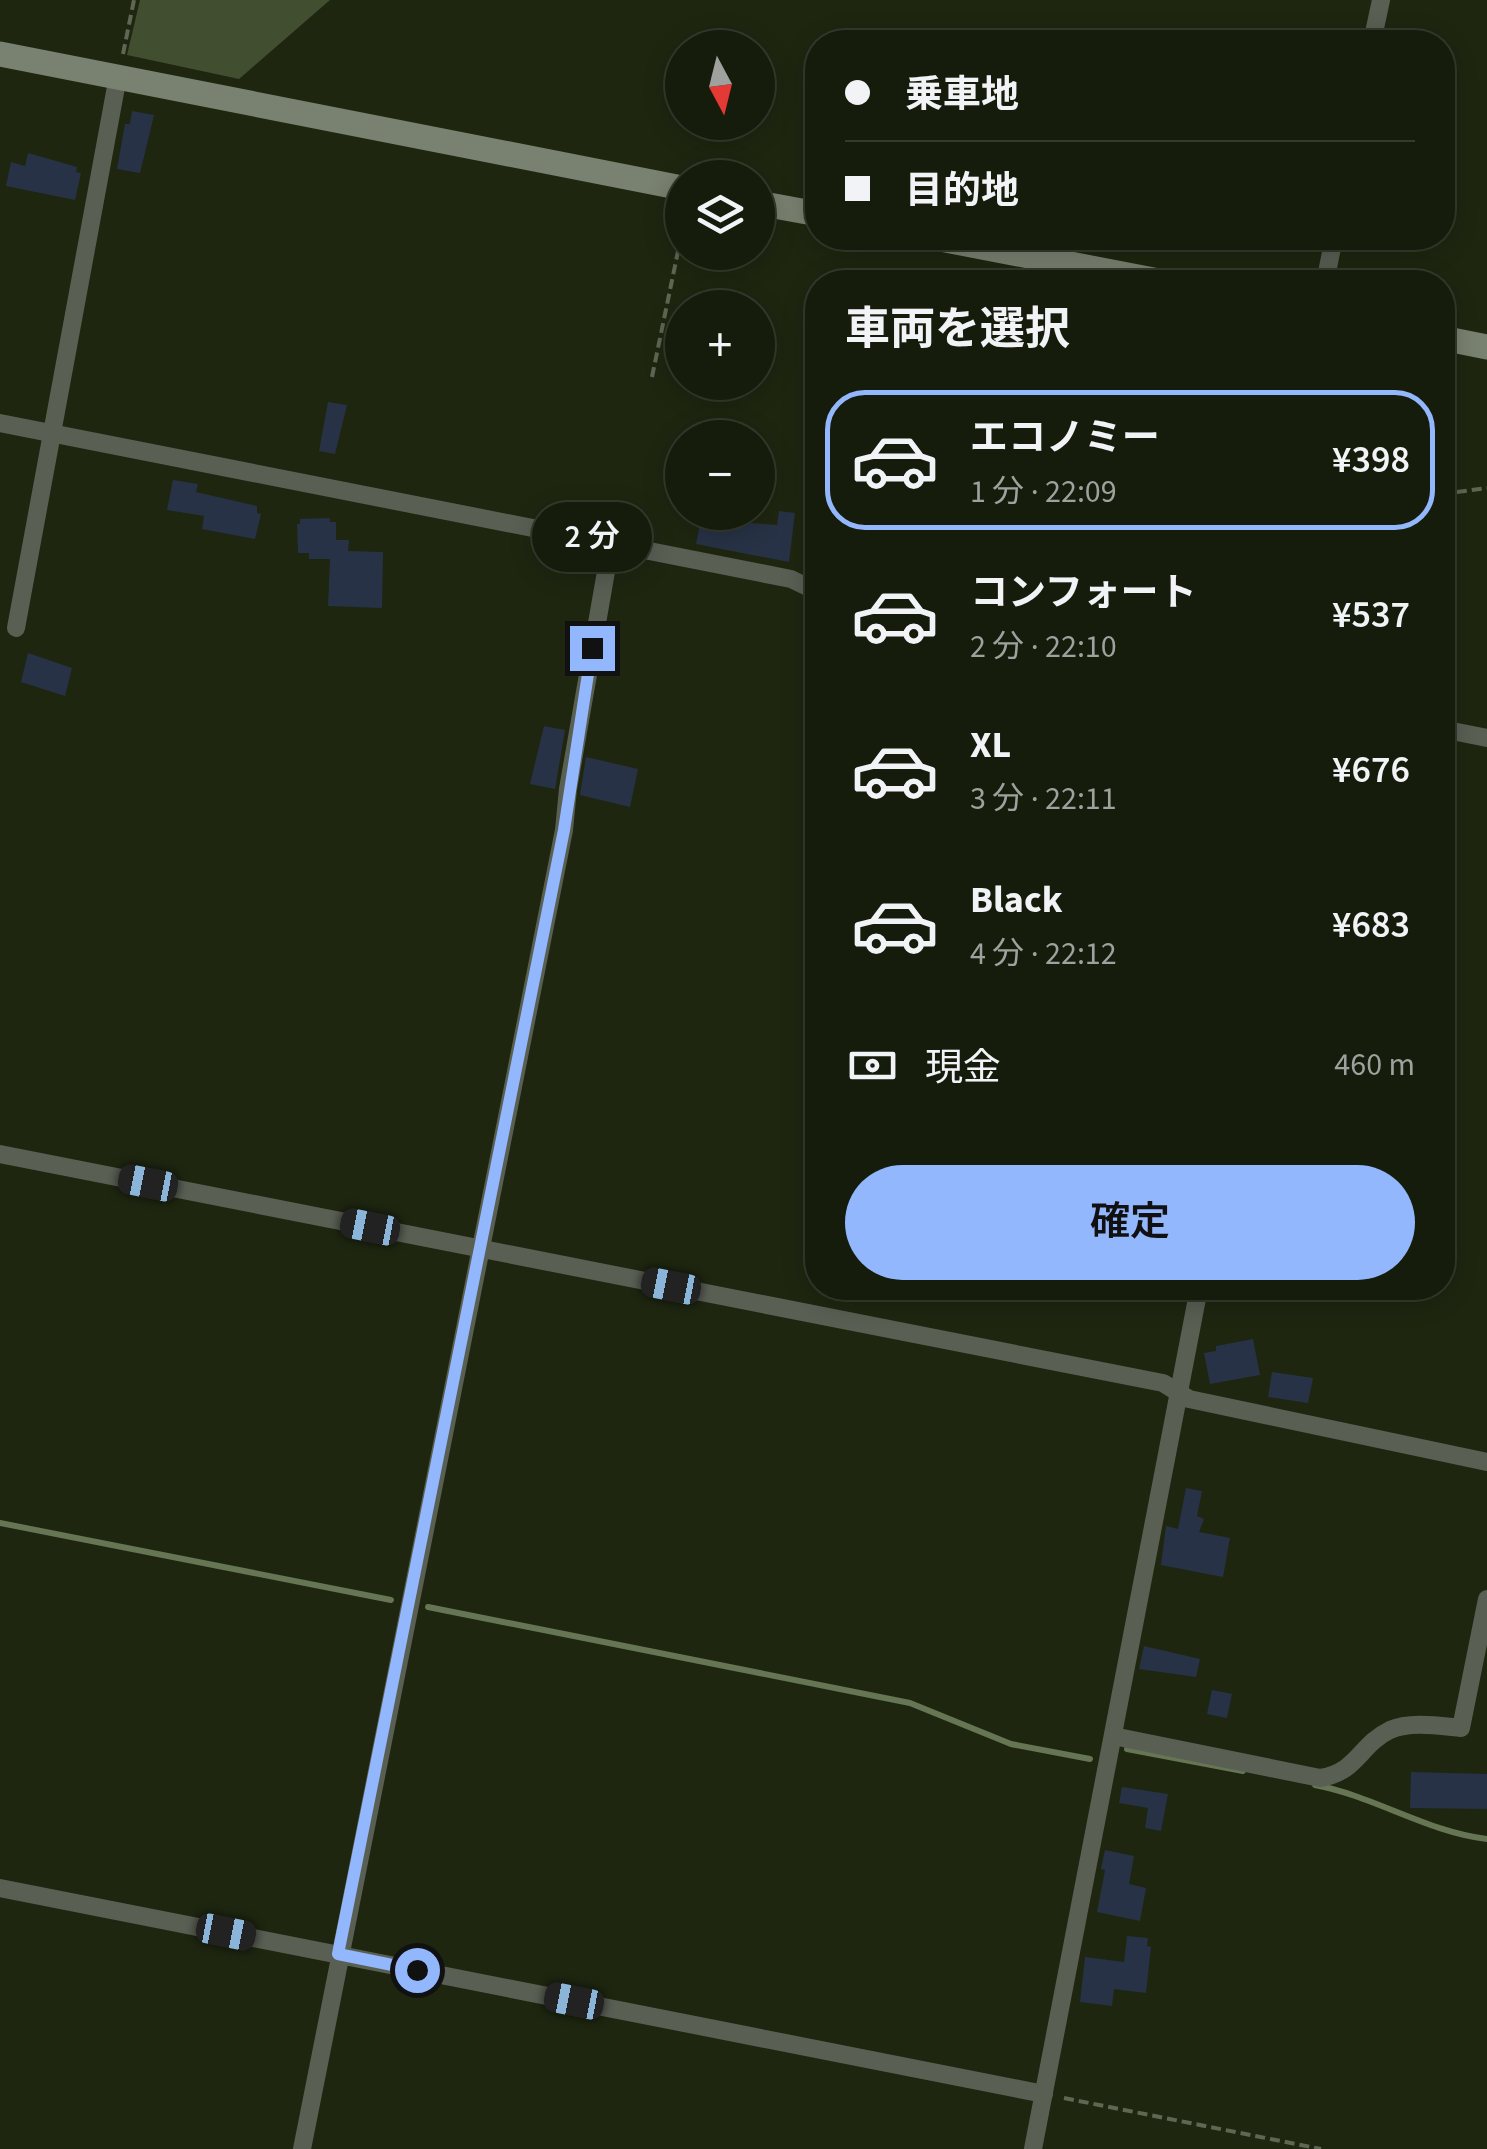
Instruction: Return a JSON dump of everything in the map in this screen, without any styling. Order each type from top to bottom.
[{"type":"street","points":[[1375,30],[1381,0]]},
{"type":"street","points":[[0,54],[665,185]]},
{"type":"street","points":[[16,628],[118,76]]},
{"type":"street","points":[[775,206],[805,212]]},
{"type":"street","points":[[997,250],[1102,270]]},
{"type":"street","points":[[1455,341],[1487,347]]},
{"type":"street","points":[[0,423],[611,543],[791,580],[805,586]]},
{"type":"street","points":[[302,2149],[564,830],[611,543]]},
{"type":"street","points":[[791,580],[805,578]]},
{"type":"street","points":[[1455,732],[1487,738]]},
{"type":"street","points":[[0,1154],[1163,1383],[1188,1400],[1487,1462]]},
{"type":"street","points":[[1033,2149],[1197,1300]]},
{"type":"street","points":[[1112,1736],[1320,1778],[1336,1776],[1352,1767],[1369,1745],[1392,1728],[1461,1728],[1487,1599]]},
{"type":"street","points":[[0,1888],[1044,2094]]},
{"type":"path","points":[[118,76],[134,0]]},
{"type":"path","points":[[652,377],[674,270]]},
{"type":"path","points":[[1455,492],[1487,488]]},
{"type":"path","points":[[1044,2094],[1321,2149]]},
{"type":"green space","points":[[140,0],[330,0],[239,79],[127,55]]},
{"type":"building","points":[[132,111],[154,115],[140,173],[117,169],[125,124],[130,124]]},
{"type":"building","points":[[28,153],[77,167],[76,172],[81,173],[75,200],[6,186],[11,162],[25,166]]},
{"type":"building","points":[[328,402],[347,405],[335,454],[319,451]]},
{"type":"building","points":[[173,480],[198,484],[196,492],[257,506],[257,513],[261,514],[255,539],[202,529],[204,516],[167,510]]},
{"type":"building","points":[[779,511],[795,513],[789,562],[696,544],[699,530],[775,530]]},
{"type":"building","points":[[330,518],[330,522],[336,522],[336,540],[349,540],[348,551],[383,552],[382,608],[328,606],[330,559],[309,559],[309,553],[298,553],[297,524],[300,519]]},
{"type":"building","points":[[28,653],[72,668],[65,696],[21,682]]},
{"type":"building","points":[[544,726],[565,730],[555,789],[530,784]]},
{"type":"building","points":[[586,757],[638,769],[630,807],[580,795]]},
{"type":"building","points":[[1253,1339],[1260,1375],[1210,1384],[1204,1353],[1216,1351],[1216,1346]]},
{"type":"building","points":[[1272,1372],[1313,1378],[1308,1403],[1268,1397]]},
{"type":"building","points":[[1186,1488],[1202,1491],[1197,1516],[1204,1519],[1199,1532],[1230,1538],[1223,1577],[1161,1565],[1166,1526],[1178,1529]]},
{"type":"building","points":[[1144,1646],[1200,1659],[1196,1677],[1139,1669]]},
{"type":"building","points":[[1212,1690],[1232,1694],[1227,1718],[1207,1714]]},
{"type":"building","points":[[1411,1772],[1487,1774],[1487,1809],[1410,1808]]},
{"type":"building","points":[[1122,1787],[1168,1794],[1161,1831],[1145,1828],[1148,1808],[1119,1803]]},
{"type":"building","points":[[1105,1850],[1134,1856],[1129,1884],[1146,1888],[1140,1921],[1097,1912]]},
{"type":"building","points":[[1127,1936],[1148,1938],[1147,1946],[1151,1947],[1146,1993],[1114,1989],[1112,2006],[1080,2002],[1085,1957],[1124,1962]]},
{"type":"waterway","points":[[0,1523],[391,1600]]},
{"type":"waterway","points":[[428,1607],[910,1703],[1011,1744],[1090,1759]]},
{"type":"waterway","points":[[1127,1749],[1243,1771]]},
{"type":"waterway","points":[[1315,1785],[1443,1829],[1487,1839]]},
{"type":"route","points":[[417,1970],[338,1954],[564,830],[592,648]]}]
